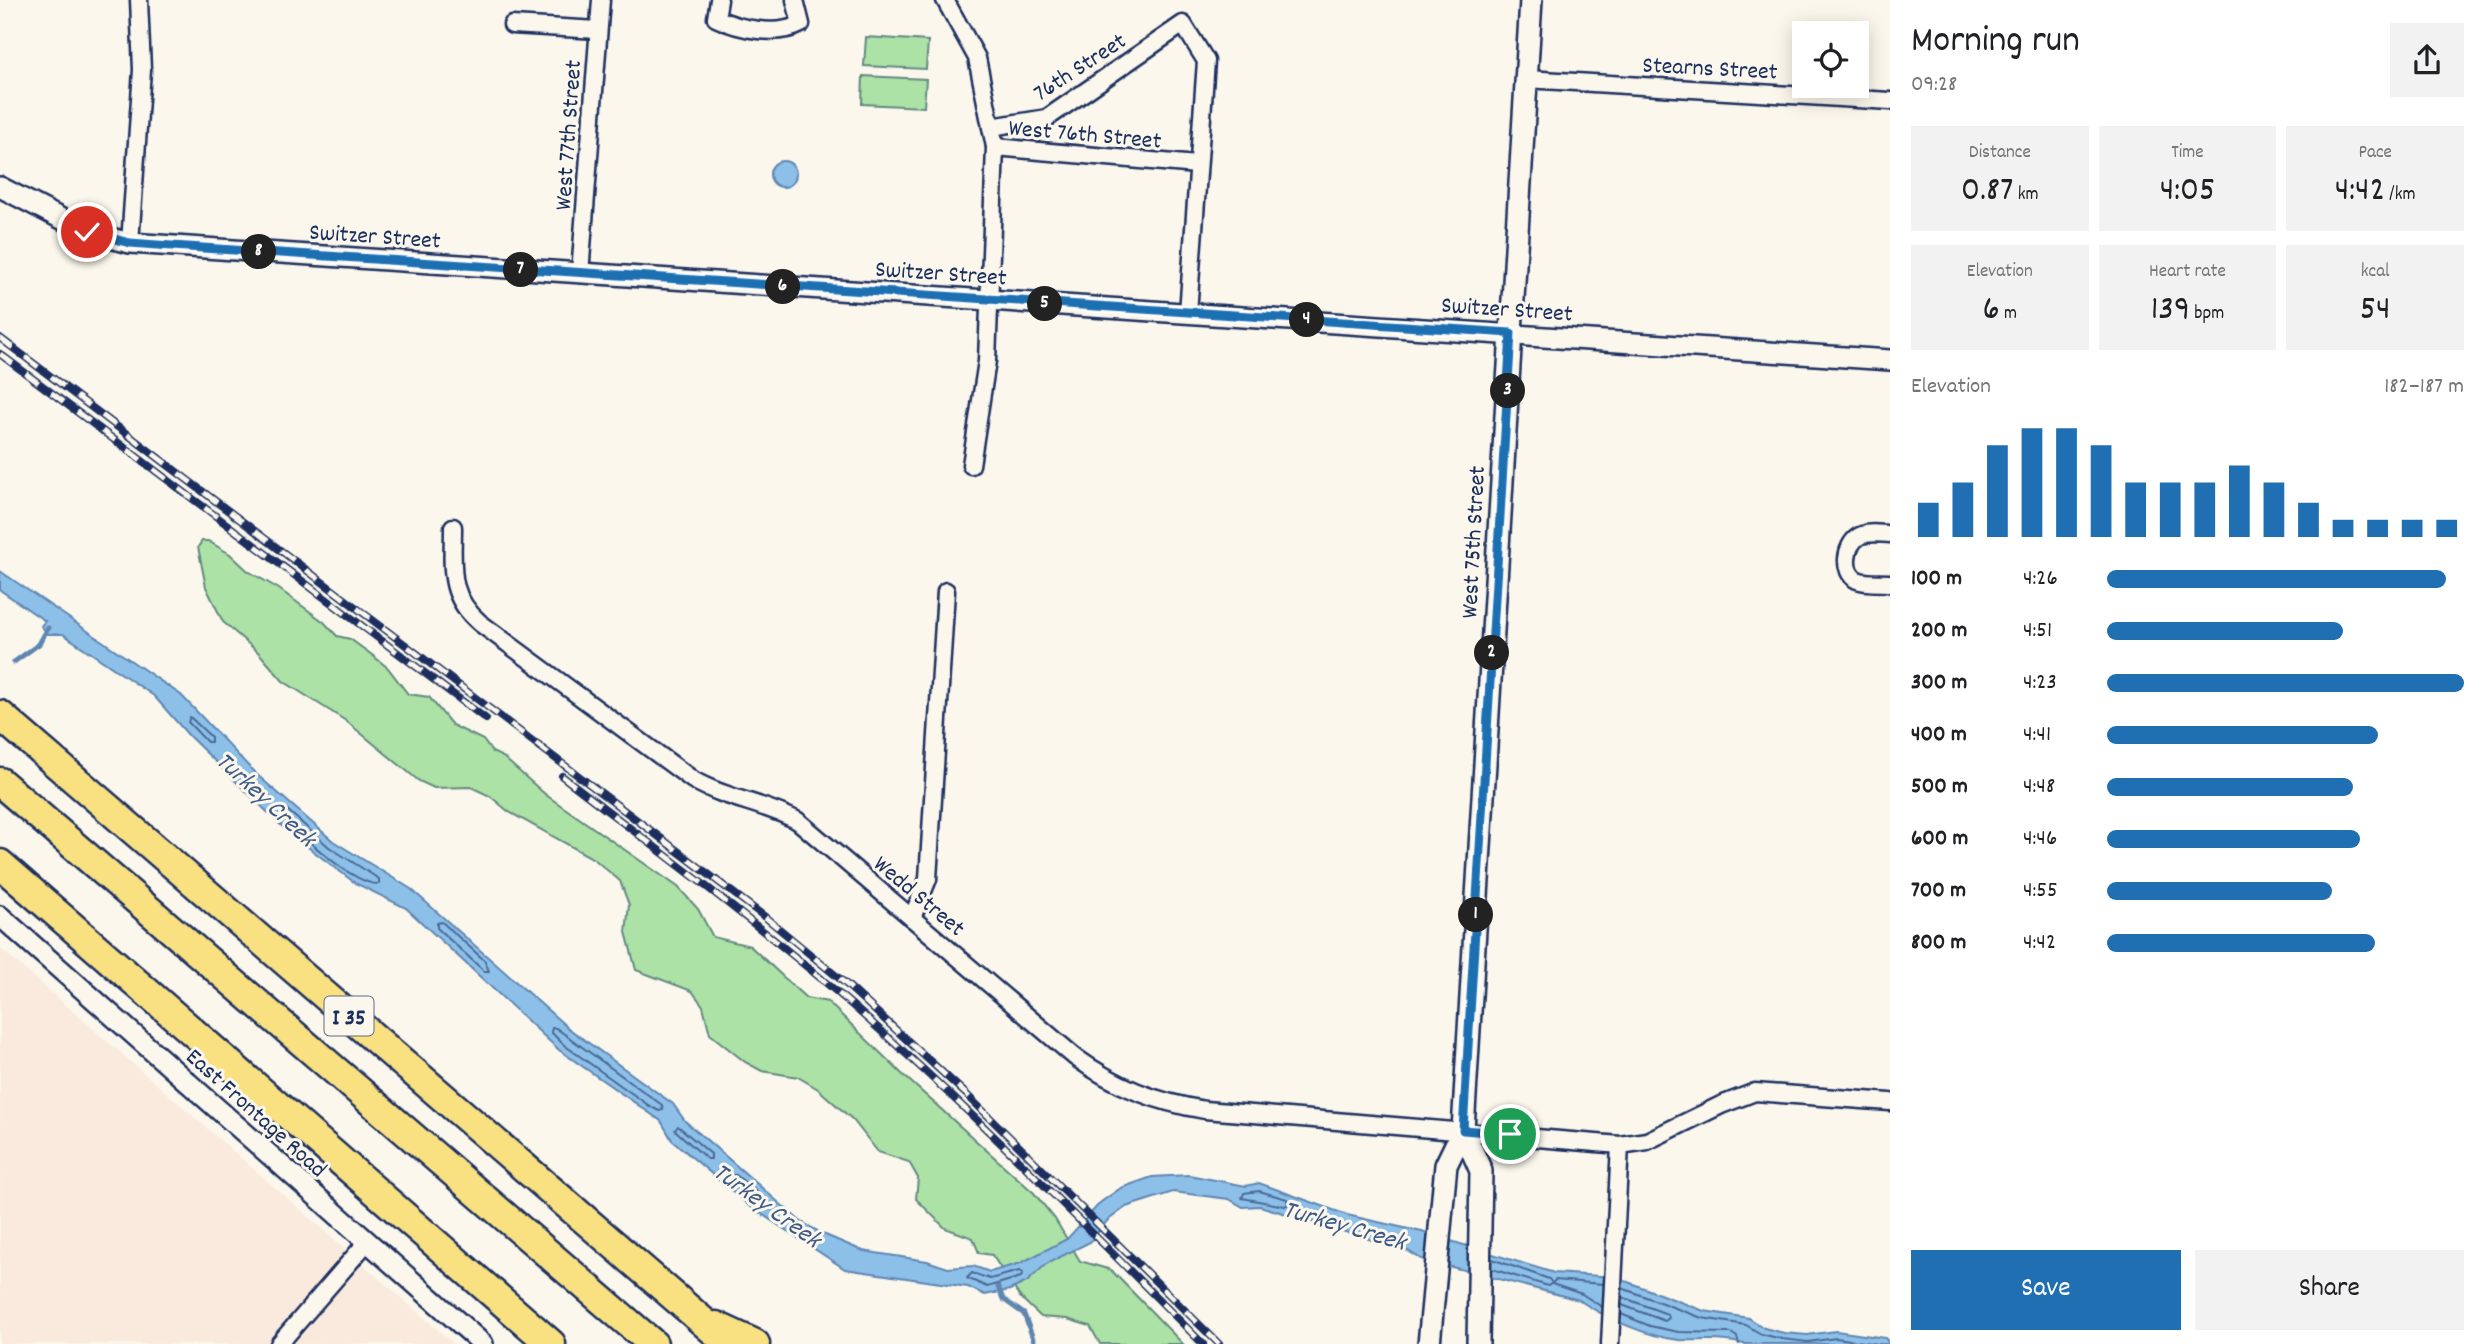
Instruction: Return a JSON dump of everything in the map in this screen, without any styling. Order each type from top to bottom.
[{"type":"highway","name":"I 35","points":[[0,715],[729,1344]]},
{"type":"highway","name":"I 35","points":[[0,782],[653,1344]]},
{"type":"highway","points":[[0,864],[551,1344]]},
{"type":"highway","points":[[697,1317],[755,1344]]},
{"type":"main road","name":"West 75th Street","points":[[1429,1344],[1446,1165],[1463,1130],[1531,0]]},
{"type":"main road","name":"West 75th Street","points":[[1463,1130],[1481,1171],[1478,1344]]},
{"type":"street","points":[[130,243],[142,70],[139,0]]},
{"type":"street","name":"West 77th Street","points":[[580,274],[601,0]]},
{"type":"street","points":[[719,0],[716,18],[734,26],[789,30],[801,23],[795,0]]},
{"type":"street","points":[[945,0],[977,58],[995,148]]},
{"type":"street","name":"76th Street","points":[[991,127],[1047,118],[1184,24],[1206,61],[1197,165]]},
{"type":"street","points":[[512,25],[598,30]]},
{"type":"street","name":"Stearns Street","points":[[1526,79],[1890,101]]},
{"type":"street","name":"West 76th Street","points":[[971,464],[987,361],[995,148],[1197,165]]},
{"type":"street","points":[[1188,313],[1197,165]]},
{"type":"street","name":"Switzer Street","points":[[0,187],[87,232],[130,243],[1890,360]]},
{"type":"street","name":"Wedd Street","points":[[453,527],[454,588],[466,611],[693,780],[711,791],[779,811],[798,821],[1075,1057],[1103,1077],[1136,1093],[1172,1105],[1205,1110],[1620,1145],[1647,1141],[1721,1105],[1755,1092],[1890,1102]]},
{"type":"street","points":[[1890,534],[1868,533],[1858,537],[1850,545],[1847,556],[1850,573],[1856,579],[1890,583]]},
{"type":"street","points":[[912,918],[928,879],[946,591]]},
{"type":"street","name":"East Frontage Road","points":[[0,916],[483,1344]]},
{"type":"street","points":[[1610,1340],[1620,1145]]},
{"type":"street","points":[[279,1344],[367,1242]]},
{"type":"shaded area","points":[[0,948],[168,1094],[454,1344],[0,1344]]},
{"type":"green space","points":[[866,37],[928,41],[926,69],[864,66]]},
{"type":"green space","points":[[863,76],[926,79],[924,107],[862,104]]},
{"type":"green space","points":[[202,541],[208,541],[230,554],[248,571],[279,589],[324,622],[337,636],[350,639],[388,668],[408,694],[429,697],[452,725],[483,740],[492,752],[503,757],[546,795],[678,887],[698,909],[713,937],[750,946],[806,998],[828,1002],[901,1073],[1034,1193],[1055,1219],[1080,1261],[1111,1270],[1183,1344],[1100,1344],[1090,1326],[1067,1319],[1041,1317],[1020,1297],[992,1255],[979,1253],[973,1238],[945,1228],[916,1199],[918,1178],[909,1162],[878,1152],[853,1120],[818,1089],[798,1077],[762,1071],[745,1062],[710,1034],[703,1006],[692,991],[636,970],[626,932],[629,905],[620,881],[594,859],[509,812],[490,796],[471,787],[434,788],[419,781],[346,721],[283,681],[259,653],[223,622],[206,587],[198,547]]},
{"type":"water","points":[[783,161],[793,164],[796,174],[793,184],[783,187],[773,184],[770,174],[773,164]]},
{"type":"water","name":"Turkey Creek","points":[[0,571],[181,695],[255,773],[333,841],[411,889],[568,1028],[673,1104],[685,1121],[800,1221],[863,1251],[927,1261],[948,1268],[973,1266],[990,1272],[1021,1263],[1067,1239],[1101,1202],[1121,1188],[1152,1177],[1189,1175],[1246,1186],[1259,1183],[1347,1215],[1422,1232],[1554,1273],[1600,1276],[1628,1282],[1704,1311],[1749,1318],[1764,1328],[1784,1333],[1807,1335],[1836,1331],[1885,1338],[1890,1344],[1744,1344],[1720,1340],[1667,1338],[1627,1326],[1579,1300],[1421,1259],[1408,1251],[1260,1206],[1243,1207],[1229,1199],[1173,1192],[1126,1207],[1107,1221],[1090,1242],[1046,1264],[1027,1282],[1010,1290],[985,1295],[968,1287],[845,1269],[748,1205],[672,1140],[661,1121],[559,1050],[406,908],[355,883],[288,832],[190,737],[154,696],[63,634],[48,634],[41,626],[45,621],[0,590]]},
{"type":"waterway","points":[[14,662],[39,644],[48,628]]},
{"type":"waterway","points":[[998,1287],[1003,1299],[1024,1314],[1035,1344]]},
{"type":"railway","points":[[0,338],[765,917],[846,984],[967,1095],[1219,1344]]},
{"type":"railway","points":[[0,354],[486,719]]},
{"type":"railway","points":[[562,776],[769,936],[885,1034],[1023,1165],[1203,1344]]},
{"type":"route","points":[[87,232],[130,243],[157,245],[1511,333],[1463,1130],[1510,1134]]}]
